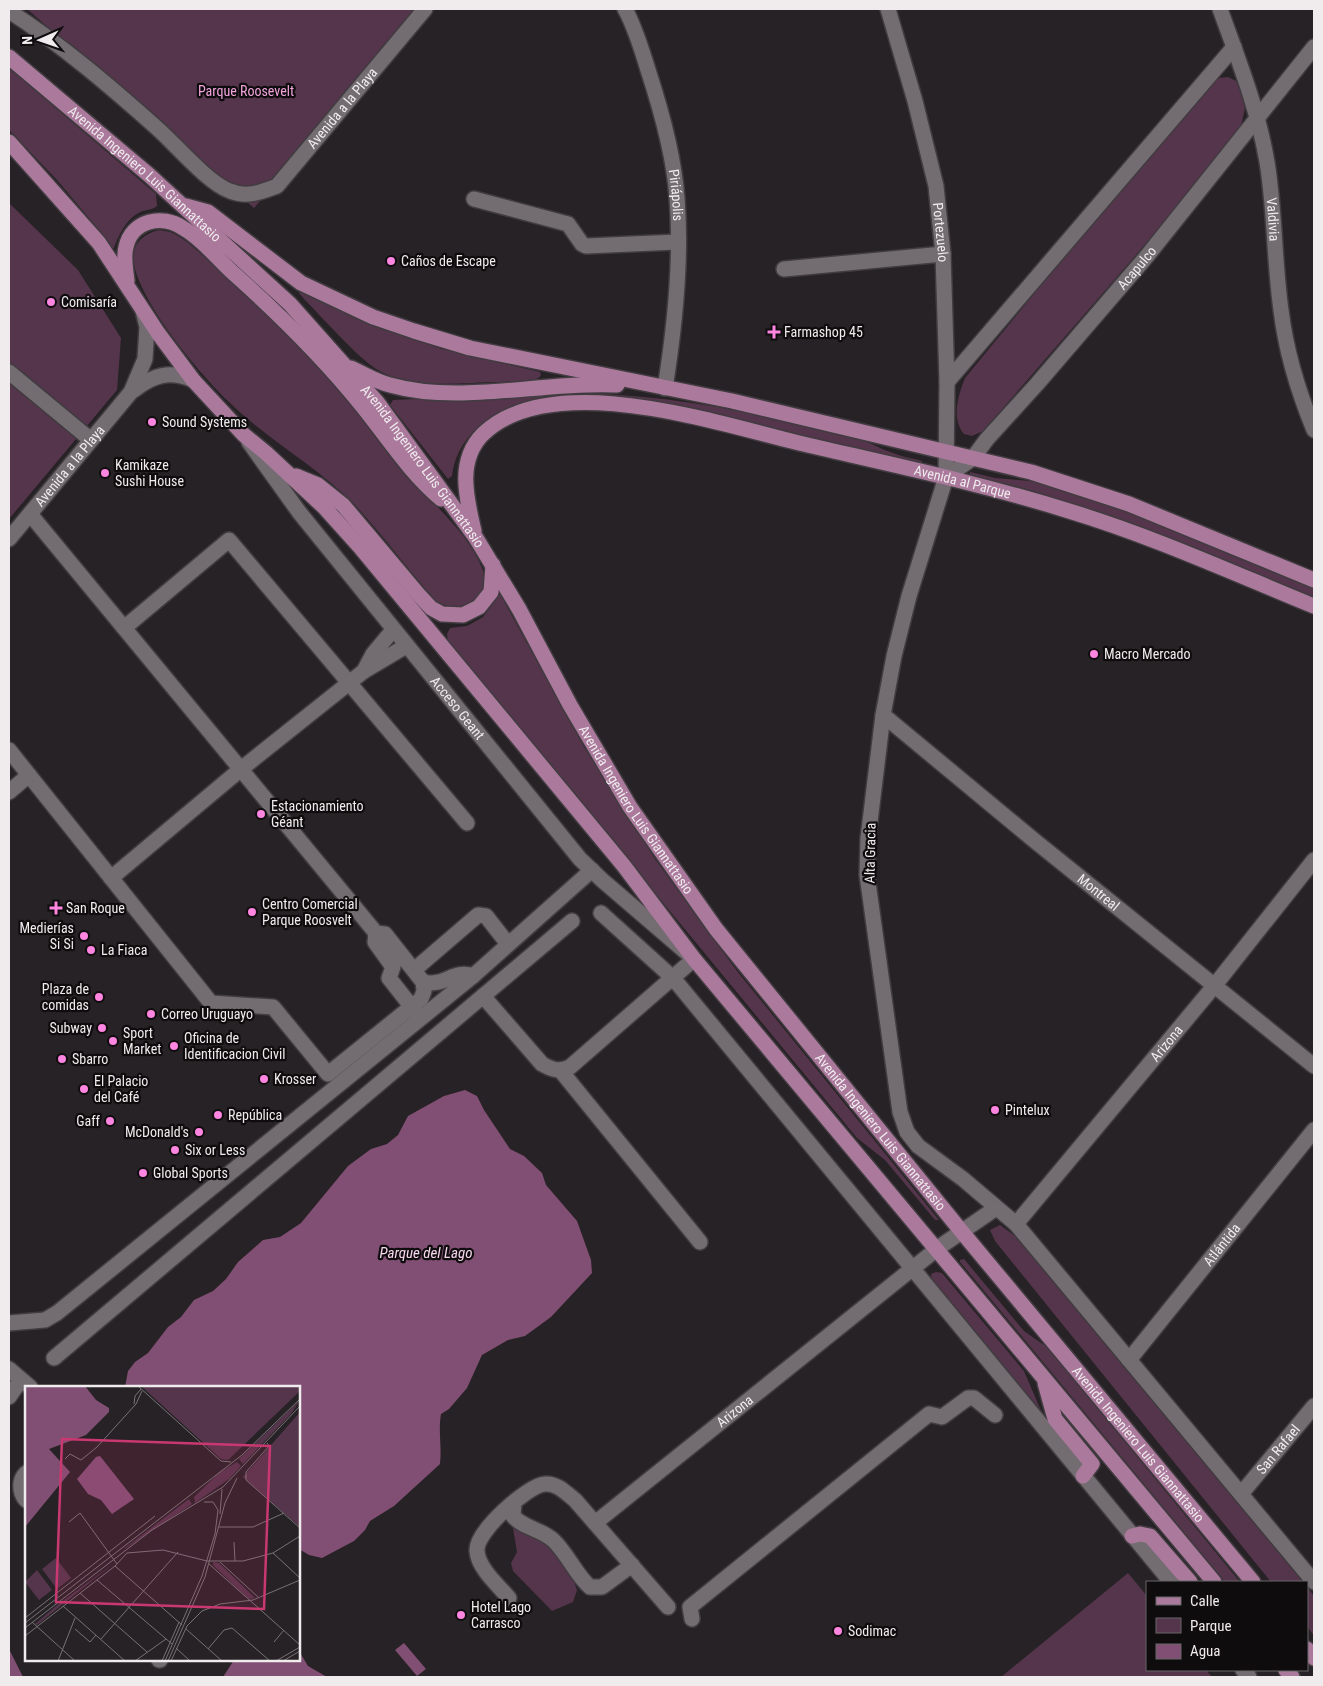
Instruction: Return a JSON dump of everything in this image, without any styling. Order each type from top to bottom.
[{"type":"main road","name":"Avenida Ingeniero Luis Giannattasio","points":[[9,57],[149,175],[290,304],[348,366],[422,461],[476,538],[519,609],[592,745],[670,867],[740,960],[962,1232],[1252,1581]]},
{"type":"main road","name":"Avenida Ingeniero Luis Giannattasio","points":[[9,142],[99,243],[127,283],[143,311],[193,380],[244,435],[324,507],[360,547],[624,866],[694,958],[938,1248],[1213,1581]]},
{"type":"main road","points":[[180,204],[208,212],[301,283],[373,317],[470,348],[666,388]]},
{"type":"main road","points":[[127,283],[124,256],[126,245],[139,226],[161,220],[172,222],[191,234],[310,345],[340,378],[419,479],[455,509]]},
{"type":"main road","points":[[310,345],[348,366],[390,385],[446,393],[573,385],[666,388]]},
{"type":"main road","name":"Avenida al Parque","points":[[666,388],[806,418],[946,464],[1167,546],[1314,606]]},
{"type":"main road","name":"Avenida al Parque","points":[[476,538],[467,500],[465,479],[467,464],[472,450],[482,436],[497,424],[535,407],[576,402],[598,403],[661,411],[946,464],[973,458],[1031,472],[1129,504],[1314,580]]},
{"type":"main road","points":[[288,473],[318,485],[342,505],[418,594],[432,608],[442,614],[463,616],[479,607],[490,592],[493,565]]},
{"type":"main road","points":[[1043,1376],[1055,1419],[1092,1464],[1083,1476]]},
{"type":"main road","points":[[1132,1536],[1140,1534],[1150,1536],[1189,1581]]},
{"type":"street","name":"Avenida a la Playa","points":[[9,11],[48,37],[157,128],[216,183],[229,191],[252,196],[277,186],[425,9]]},
{"type":"street","name":"Piriápolis","points":[[625,9],[632,23],[662,113],[677,198],[676,294],[666,388]]},
{"type":"street","name":"Portezuelo","points":[[888,9],[916,100],[936,186],[943,254],[947,382],[946,464]]},
{"type":"street","name":"Valdivia","points":[[1220,9],[1258,119],[1267,162],[1282,318],[1290,360],[1302,401],[1314,430]]},
{"type":"street","points":[[947,382],[1234,47]]},
{"type":"street","name":"Acapulco","points":[[946,464],[973,458],[987,439],[1038,384],[1141,264],[1314,47]]},
{"type":"street","points":[[474,199],[568,224],[582,244],[586,246],[677,242]]},
{"type":"street","points":[[784,269],[943,254]]},
{"type":"street","points":[[131,392],[146,359],[147,327],[143,311]]},
{"type":"street","points":[[9,372],[91,440]]},
{"type":"street","points":[[131,392],[144,382],[165,374],[173,374],[193,380]]},
{"type":"street","name":"Avenida a la Playa","points":[[9,539],[131,392]]},
{"type":"street","name":"Acceso Geant","points":[[244,435],[299,512],[580,858],[694,958]]},
{"type":"street","name":"Alta Gracia","points":[[946,464],[894,656],[883,715],[868,838],[867,875],[900,1112],[907,1132],[918,1146],[963,1179],[996,1208]]},
{"type":"street","points":[[9,1323],[45,1320],[56,1313],[337,1086],[416,1012],[424,991],[418,976],[385,934],[376,933],[30,514]]},
{"type":"street","points":[[124,628],[229,540],[467,823]]},
{"type":"street","points":[[364,671],[374,654],[393,630]]},
{"type":"street","points":[[111,878],[241,769],[364,671],[381,663],[406,646]]},
{"type":"street","name":"Montreal","points":[[883,715],[1035,841],[1314,1066]]},
{"type":"street","points":[[9,750],[211,1002],[274,1007],[337,1086]]},
{"type":"street","points":[[9,792],[29,775]]},
{"type":"street","name":"Arizona","points":[[1016,1224],[1215,985],[1314,860]]},
{"type":"street","points":[[328,1074],[416,1012],[473,976],[592,870]]},
{"type":"street","points":[[601,913],[673,978],[912,1271],[1170,1581]]},
{"type":"street","points":[[418,976],[478,916],[486,916],[508,944]]},
{"type":"street","points":[[54,1358],[572,921]]},
{"type":"street","points":[[376,933],[375,942],[393,967],[390,978],[416,1012]]},
{"type":"street","points":[[483,996],[542,1064],[551,1069],[561,1071],[570,1067],[694,958]]},
{"type":"street","points":[[418,976],[434,984],[464,973],[473,976]]},
{"type":"street","points":[[561,1071],[700,1242]]},
{"type":"street","name":"Atlántida","points":[[1129,1360],[1314,1130]]},
{"type":"street","points":[[996,1208],[1016,1224],[1314,1582]]},
{"type":"street","name":"Arizona","points":[[595,1523],[912,1271],[938,1248],[996,1208]]},
{"type":"street","points":[[9,1370],[25,1384],[9,1397]]},
{"type":"street","points":[[692,1620],[690,1607],[929,1414],[942,1417],[968,1398],[974,1398],[995,1415]]},
{"type":"street","name":"San Rafael","points":[[1241,1494],[1314,1406]]},
{"type":"street","points":[[25,1474],[21,1479],[22,1495],[25,1499]]},
{"type":"street","points":[[509,1598],[482,1566],[476,1550],[480,1537],[488,1525],[514,1503],[538,1485],[547,1483],[559,1487],[575,1500],[668,1607]]},
{"type":"street","points":[[514,1503],[513,1516],[517,1520],[543,1532],[553,1540],[566,1555],[582,1580],[590,1587],[602,1587],[632,1565]]},
{"type":"green space","name":"Parque Roosevelt","points":[[27,9],[425,9],[254,208]]},
{"type":"green space","points":[[9,68],[156,194],[157,206],[138,213],[133,217],[121,231],[114,248],[102,248],[104,236],[57,180],[9,130]]},
{"type":"green space","points":[[1228,77],[1236,81],[1241,91],[1245,108],[1241,126],[1182,202],[983,431],[972,436],[964,434],[958,421],[957,407],[965,378],[1130,177],[1212,83],[1219,78]]},
{"type":"green space","points":[[9,203],[78,270],[121,338],[117,390],[9,519]]},
{"type":"green space","points":[[159,230],[170,232],[183,239],[238,287],[315,362],[375,429],[415,482],[461,533],[476,555],[482,568],[484,579],[483,588],[473,601],[465,605],[456,606],[447,606],[437,602],[354,504],[324,477],[243,415],[216,389],[187,356],[148,299],[134,265],[134,252],[139,242],[147,234]]},
{"type":"green space","points":[[299,290],[380,328],[442,349],[540,372],[541,375],[534,380],[523,382],[453,384],[420,383],[390,376],[376,369],[358,354],[304,299]]},
{"type":"green space","points":[[558,393],[596,394],[633,396],[670,400],[781,419],[854,437],[896,454],[922,461],[922,463],[661,403],[589,394],[554,396],[520,404],[490,418],[482,423],[464,443],[456,458],[452,476],[448,479],[390,405],[393,400]]},
{"type":"green space","points":[[970,472],[995,478],[1031,481],[1123,510],[1314,587],[1314,597],[1120,519],[1030,490],[970,475]]},
{"type":"green space","points":[[500,594],[584,747],[655,859],[737,971],[939,1220],[935,1220],[885,1160],[857,1138],[448,642],[447,634],[450,628],[467,626],[483,617]]},
{"type":"green space","points":[[1000,1225],[1015,1236],[1302,1581],[1270,1581],[995,1241],[990,1230]]},
{"type":"green space","points":[[964,1259],[1024,1331],[1047,1347],[1239,1581],[1224,1581],[960,1260]]},
{"type":"green space","points":[[936,1272],[942,1273],[1024,1371],[1042,1413],[1083,1462],[932,1283],[931,1274]]},
{"type":"green space","points":[[517,1526],[550,1543],[571,1574],[577,1590],[573,1602],[552,1611],[513,1571],[511,1563],[517,1552],[513,1528]]},
{"type":"green space","points":[[1128,1573],[1146,1595],[1146,1671],[1207,1671],[1212,1677],[1001,1677]]},
{"type":"green space","points":[[1308,1588],[1314,1596],[1314,1636],[1308,1627]]},
{"type":"water","name":"Parque del Lago","points":[[465,1090],[477,1096],[510,1149],[524,1156],[542,1173],[546,1185],[577,1221],[591,1260],[592,1273],[551,1317],[525,1336],[508,1340],[482,1355],[467,1388],[449,1409],[441,1414],[440,1464],[394,1506],[370,1521],[365,1530],[354,1541],[322,1558],[309,1555],[300,1550],[300,1386],[125,1386],[128,1371],[135,1362],[148,1353],[168,1327],[181,1317],[194,1300],[213,1291],[226,1279],[238,1262],[263,1240],[280,1237],[301,1223],[348,1166],[371,1149],[387,1144],[398,1135],[408,1116],[444,1096]]},
{"type":"water","points":[[404,1643],[426,1669],[417,1676],[395,1650]]},
{"type":"water","points":[[9,1649],[23,1677],[9,1677]]},
{"type":"water","points":[[300,1653],[308,1666],[327,1677],[223,1677],[233,1661],[300,1661]]},
{"type":"place","name":"Caños de Escape","points":[[391,261]]},
{"type":"place","name":"Comisaría","points":[[51,302]]},
{"type":"place","name":"Farmashop 45","points":[[774,332]]},
{"type":"place","name":"Sound Systems","points":[[152,422]]},
{"type":"place","name":"Kamikaze Sushi House","points":[[105,473]]},
{"type":"place","name":"Macro Mercado","points":[[1094,654]]},
{"type":"place","name":"Estacionamiento Géant","points":[[261,814]]},
{"type":"place","name":"San Roque","points":[[56,908]]},
{"type":"place","name":"Centro Comercial Parque Roosvelt","points":[[252,912]]},
{"type":"place","name":"Medierías Si Si","points":[[84,936]]},
{"type":"place","name":"La Fiaca","points":[[91,950]]},
{"type":"place","name":"Plaza de comidas","points":[[99,997]]},
{"type":"place","name":"Correo Uruguayo","points":[[151,1014]]},
{"type":"place","name":"Subway","points":[[102,1028]]},
{"type":"place","name":"Sport Market","points":[[113,1041]]},
{"type":"place","name":"Oficina de Identificacion Civil","points":[[174,1046]]},
{"type":"place","name":"Sbarro","points":[[62,1059]]},
{"type":"place","name":"Krosser","points":[[264,1079]]},
{"type":"place","name":"El Palacio del Café","points":[[84,1089]]},
{"type":"place","name":"Pintelux","points":[[995,1110]]},
{"type":"place","name":"República","points":[[218,1115]]},
{"type":"place","name":"Gaff","points":[[110,1121]]},
{"type":"place","name":"McDonald's","points":[[199,1132]]},
{"type":"place","name":"Six or Less","points":[[175,1150]]},
{"type":"place","name":"Global Sports","points":[[143,1173]]},
{"type":"place","name":"Hotel Lago Carrasco","points":[[461,1615]]},
{"type":"place","name":"Sodimac","points":[[838,1631]]}]
